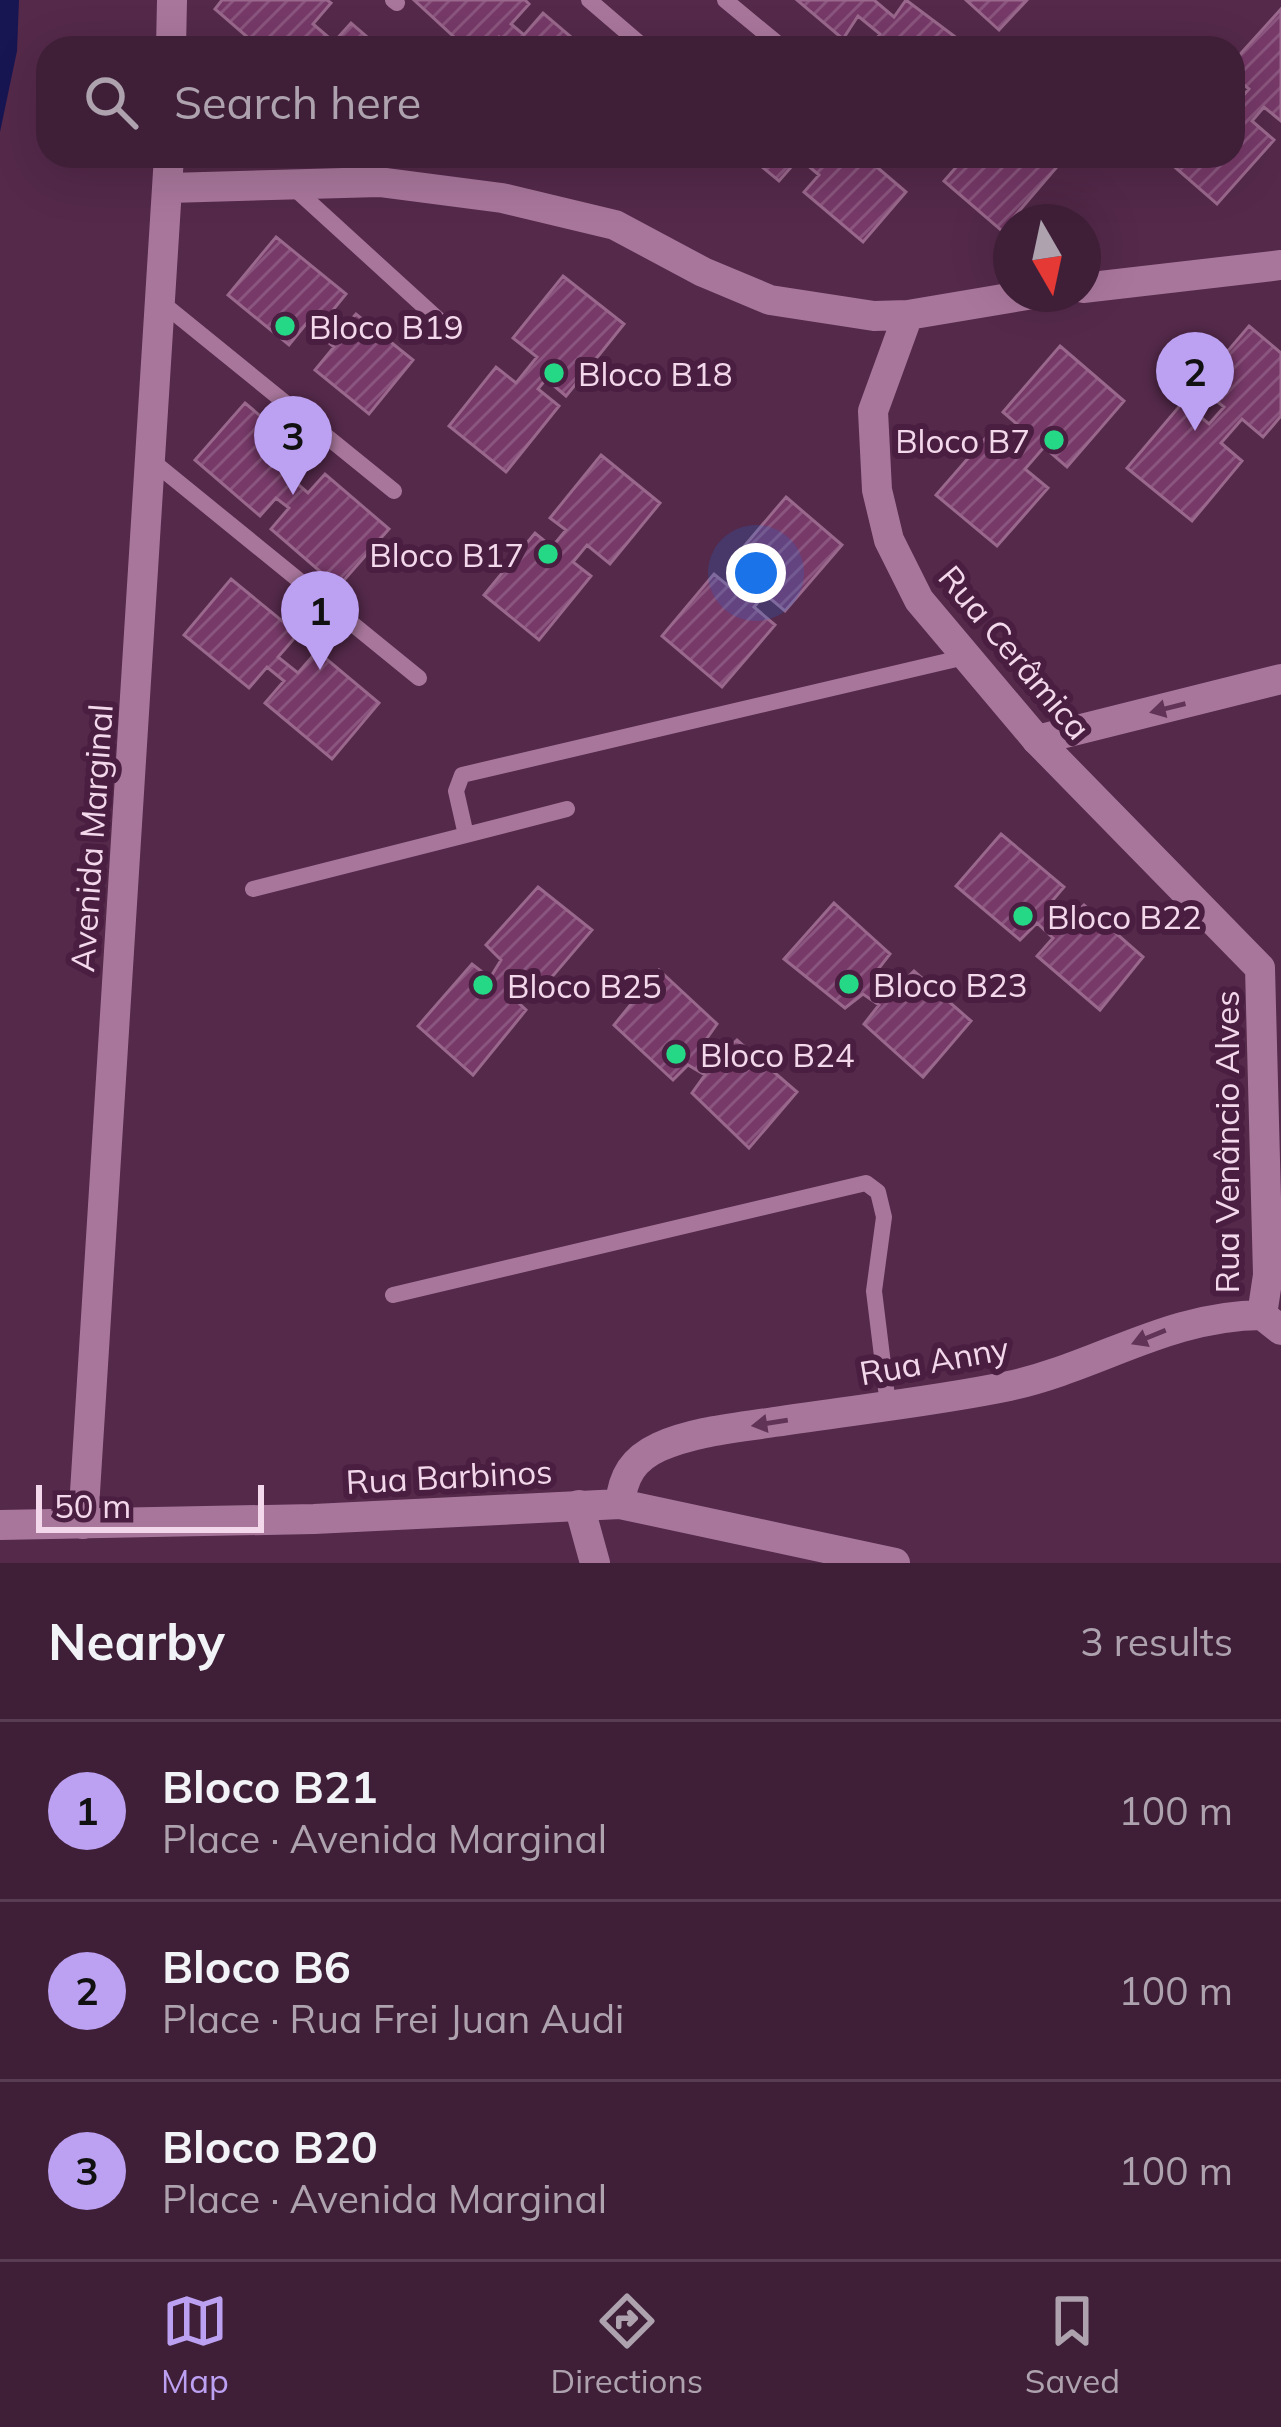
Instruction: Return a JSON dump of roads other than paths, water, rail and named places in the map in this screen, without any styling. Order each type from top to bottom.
[{"type":"street","points":[[171,36],[172,0]]},
{"type":"street","name":"Avenida Marginal","points":[[83,1524],[169,168]]},
{"type":"street","points":[[169,188],[379,182],[502,198],[616,225],[703,272],[770,300],[874,316],[993,301]]},
{"type":"street","points":[[1101,286],[1281,265]]},
{"type":"street","name":"Rua Cerâmica","points":[[908,315],[873,411],[877,490],[889,540],[919,600],[1037,740],[1271,959]]},
{"type":"street","points":[[1037,740],[1281,679]]},
{"type":"street","name":"Rua Venâncio Alves","points":[[1271,959],[1268,1275],[1272,1323]]},
{"type":"street","name":"Rua Anny","points":[[620,1504],[628,1472],[638,1458],[697,1434],[1015,1384],[1075,1367],[1183,1324],[1223,1315],[1272,1323]]},
{"type":"street","name":"Rua Barbinos","points":[[0,1525],[314,1519],[620,1504],[895,1563]]},
{"type":"street","points":[[579,1505],[595,1563]]},
{"type":"lane","points":[[590,0],[631,36]]},
{"type":"lane","points":[[725,0],[768,36]]},
{"type":"lane","points":[[290,184],[452,332]]},
{"type":"lane","points":[[161,302],[394,491]]},
{"type":"lane","points":[[151,460],[419,679]]},
{"type":"lane","points":[[466,835],[456,791],[463,775],[965,657]]},
{"type":"lane","points":[[253,890],[567,808]]},
{"type":"lane","points":[[393,1294],[866,1184],[878,1192],[884,1217],[874,1292],[888,1406]]},
{"type":"place","name":"Bloco B19","points":[[285,326]]},
{"type":"place","name":"Bloco B18","points":[[554,373]]},
{"type":"place","name":"Bloco B6","points":[[1195,431]]},
{"type":"place","name":"Bloco B7","points":[[1054,440]]},
{"type":"place","name":"Bloco B20","points":[[293,495]]},
{"type":"place","name":"Bloco B17","points":[[548,554]]},
{"type":"place","name":"Bloco B21","points":[[320,670]]},
{"type":"place","name":"Bloco B22","points":[[1023,916]]},
{"type":"place","name":"Bloco B23","points":[[849,984]]},
{"type":"place","name":"Bloco B25","points":[[483,985]]},
{"type":"place","name":"Bloco B24","points":[[676,1054]]}]
